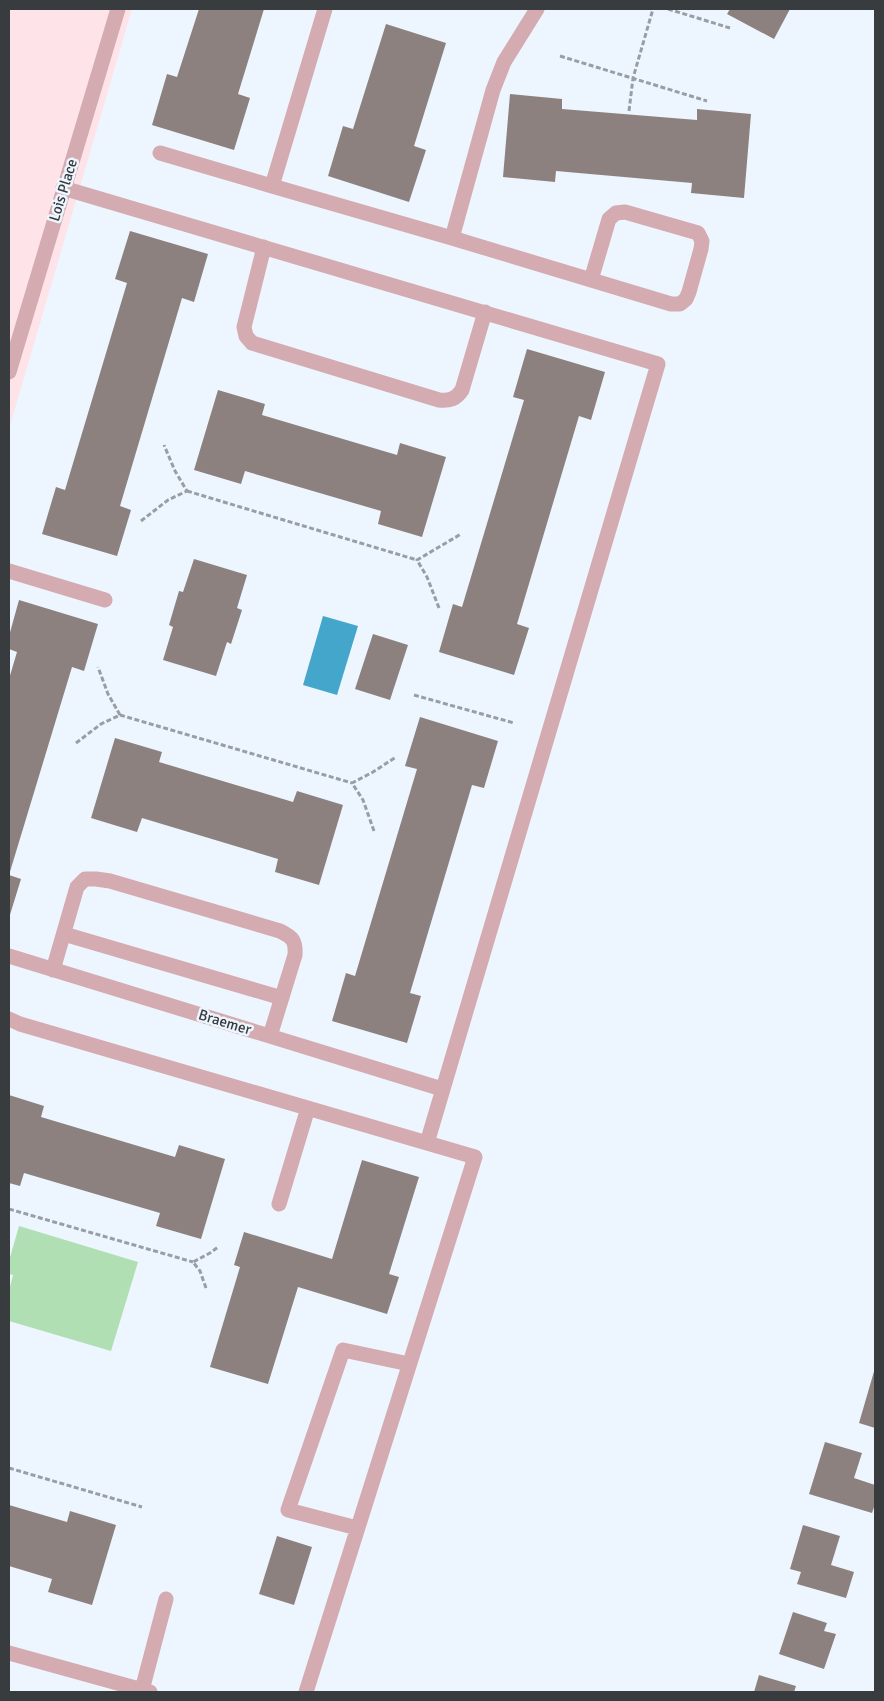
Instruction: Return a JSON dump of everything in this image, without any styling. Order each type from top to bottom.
[{"type":"street","name":"Lois Place","points":[[9,372],[118,9]]},
{"type":"street","points":[[272,186],[325,9]]},
{"type":"street","points":[[452,238],[493,90],[504,62],[536,9]]},
{"type":"street","points":[[160,152],[671,304],[680,304],[686,299],[702,241],[698,234],[625,212],[616,213],[609,219],[592,280]]},
{"type":"street","points":[[63,188],[658,364],[427,1143]]},
{"type":"street","points":[[264,248],[244,327],[246,336],[252,343],[430,397],[448,401],[457,397],[462,390],[485,312]]},
{"type":"street","points":[[9,571],[106,600]]},
{"type":"street","points":[[53,970],[77,887],[85,879],[110,881],[280,931],[291,936],[296,946],[295,955],[270,1036]]},
{"type":"street","points":[[64,934],[282,998]]},
{"type":"street","name":"Braemer","points":[[9,956],[442,1089]]},
{"type":"street","points":[[9,1019],[20,1024],[474,1157],[306,1692]]},
{"type":"street","points":[[279,1204],[308,1108]]},
{"type":"street","points":[[357,1528],[288,1510],[343,1350],[409,1364]]},
{"type":"street","points":[[9,1653],[146,1691],[166,1599]]},
{"type":"path","points":[[629,111],[632,78],[653,9]]},
{"type":"path","points":[[668,9],[730,28]]},
{"type":"path","points":[[560,56],[707,101]]},
{"type":"path","points":[[164,445],[175,471],[187,492]]},
{"type":"path","points":[[142,520],[168,500],[187,492],[417,560],[428,577],[439,608]]},
{"type":"path","points":[[417,560],[461,534]]},
{"type":"path","points":[[98,667],[108,694],[120,715]]},
{"type":"path","points":[[414,694],[514,723]]},
{"type":"path","points":[[76,743],[101,724],[120,715],[352,783],[363,800],[374,831]]},
{"type":"path","points":[[352,783],[396,757]]},
{"type":"path","points":[[9,1209],[193,1262],[200,1271],[206,1288]]},
{"type":"path","points":[[193,1262],[218,1248]]},
{"type":"path","points":[[9,1468],[142,1506]]},
{"type":"shaded area","points":[[9,9],[132,9],[9,429]]},
{"type":"green space","points":[[19,1226],[138,1262],[111,1351],[9,1321],[9,1291],[13,1275],[9,1274],[9,1261]]},
{"type":"water","points":[[323,616],[358,626],[337,695],[303,685]]},
{"type":"building","points":[[199,9],[264,9],[238,94],[250,98],[234,150],[152,125],[167,74],[177,77]]},
{"type":"building","points":[[730,9],[790,9],[774,39],[727,14]]},
{"type":"building","points":[[386,24],[446,43],[414,146],[426,150],[409,202],[328,176],[343,126],[353,129]]},
{"type":"building","points":[[510,94],[562,99],[562,109],[697,120],[697,109],[751,114],[744,198],[691,193],[692,183],[556,171],[555,182],[503,177]]},
{"type":"building","points":[[130,231],[208,254],[194,302],[182,298],[120,506],[131,510],[117,556],[42,534],[56,487],[65,490],[127,283],[115,279]]},
{"type":"building","points":[[527,349],[605,372],[591,420],[579,416],[517,624],[529,628],[514,675],[439,652],[453,604],[462,607],[524,400],[513,397]]},
{"type":"building","points":[[218,390],[265,404],[262,415],[397,455],[400,443],[446,457],[422,537],[378,524],[381,511],[245,471],[241,484],[194,470]]},
{"type":"building","points":[[194,559],[247,575],[237,608],[242,610],[231,644],[227,642],[216,676],[163,660],[173,627],[169,625],[179,591],[183,592]]},
{"type":"building","points":[[19,600],[98,624],[84,671],[72,667],[9,875],[9,679],[17,652],[9,649],[9,636]]},
{"type":"building","points":[[373,634],[408,645],[390,700],[355,689]]},
{"type":"building","points":[[420,717],[498,741],[484,788],[472,785],[410,993],[421,996],[407,1043],[332,1021],[346,973],[355,976],[417,769],[405,766]]},
{"type":"building","points":[[115,738],[162,752],[159,762],[293,802],[297,791],[343,805],[319,885],[275,872],[278,859],[142,818],[137,832],[91,818]]},
{"type":"building","points":[[9,875],[21,879],[9,918]]},
{"type":"building","points":[[9,1095],[44,1106],[41,1117],[175,1157],[179,1145],[225,1159],[201,1239],[156,1226],[160,1213],[24,1173],[20,1186],[9,1183]]},
{"type":"building","points":[[362,1160],[419,1177],[389,1274],[399,1277],[387,1314],[298,1287],[268,1384],[210,1367],[240,1267],[234,1265],[244,1232],[332,1259]]},
{"type":"building","points":[[875,1368],[875,1428],[859,1423]]},
{"type":"building","points":[[825,1442],[862,1453],[854,1478],[875,1485],[875,1504],[872,1513],[809,1494]]},
{"type":"building","points":[[9,1505],[67,1522],[70,1511],[116,1525],[92,1605],[48,1592],[52,1579],[9,1566]]},
{"type":"building","points":[[803,1525],[840,1536],[831,1565],[854,1572],[846,1598],[797,1584],[801,1572],[790,1569]]},
{"type":"building","points":[[277,1536],[312,1547],[294,1605],[259,1594]]},
{"type":"building","points":[[793,1612],[827,1623],[824,1631],[836,1634],[824,1669],[779,1654]]},
{"type":"building","points":[[759,1675],[796,1686],[794,1692],[754,1692]]}]
